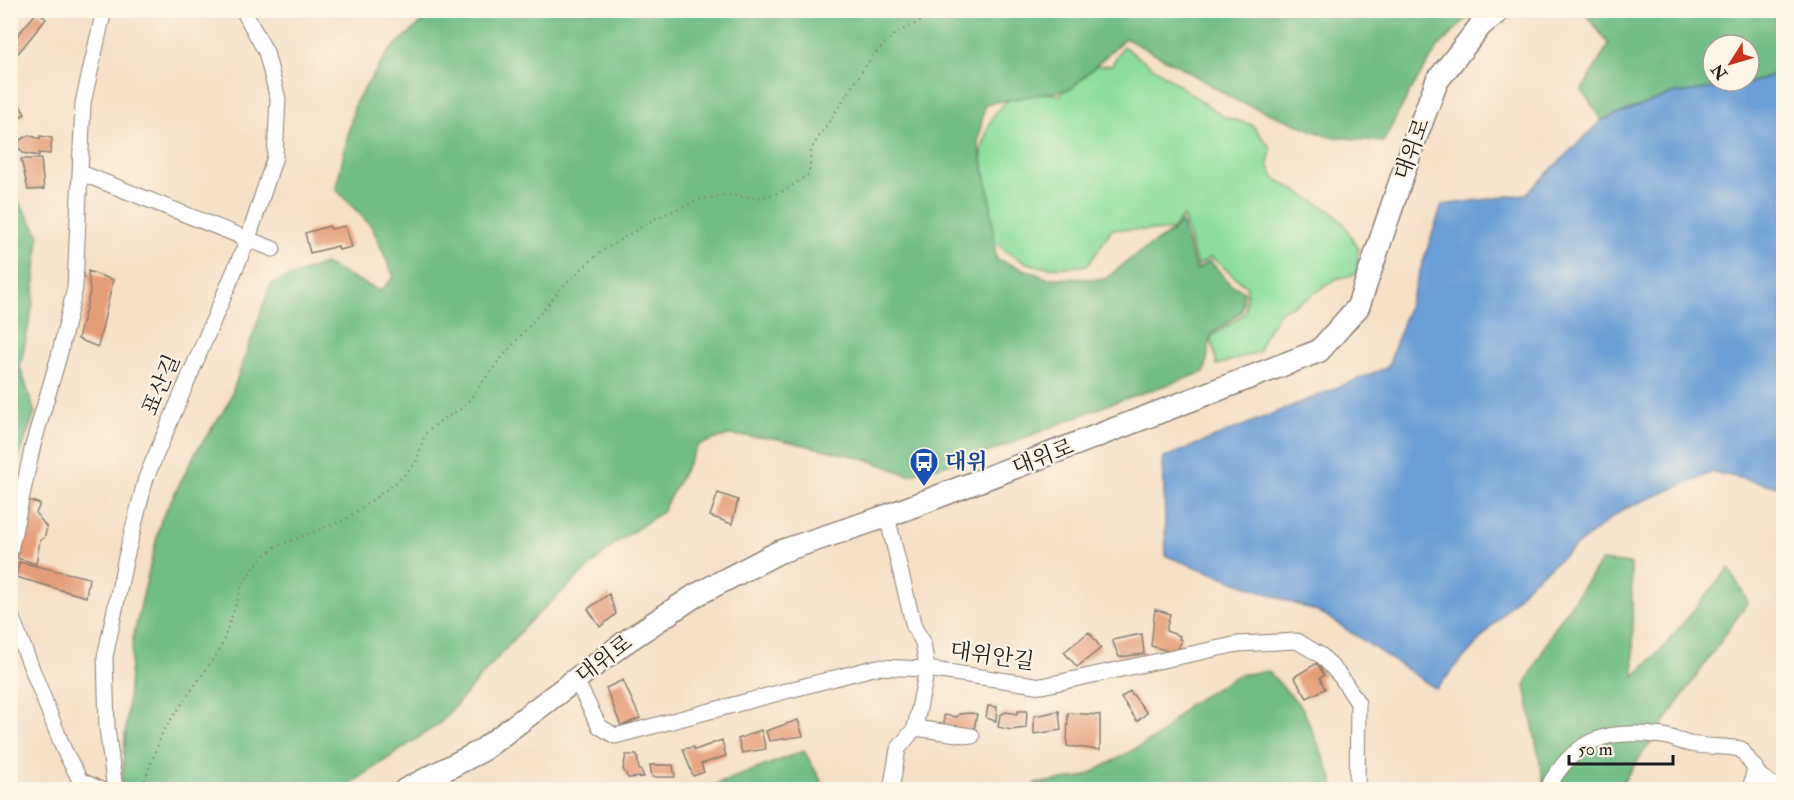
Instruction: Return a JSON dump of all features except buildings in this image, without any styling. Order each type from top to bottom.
[{"type":"main road","name":"대위로","points":[[405,789],[481,751],[624,642],[696,595],[778,552],[887,516],[1319,351],[1358,307],[1412,147],[1437,81],[1481,25],[1500,10]]},
{"type":"street","points":[[10,551],[33,445],[59,356],[75,288],[83,104],[104,10]]},
{"type":"street","name":"표산길","points":[[111,788],[106,728],[105,657],[126,556],[146,477],[248,239],[274,158],[278,99],[266,52],[243,10]]},
{"type":"street","points":[[81,173],[273,249]]},
{"type":"street","points":[[887,516],[914,627],[923,642],[927,669],[915,728],[898,749],[891,789]]},
{"type":"street","points":[[10,613],[64,750],[80,780],[111,788]]},
{"type":"street","name":"대위안길","points":[[576,680],[599,726],[615,736],[877,667],[927,669],[1042,687],[1238,644],[1297,641],[1322,656],[1335,670],[1358,703],[1357,789]]},
{"type":"street","points":[[915,728],[972,736]]},
{"type":"street","points":[[1546,789],[1557,770],[1590,740],[1614,734],[1664,736],[1689,744],[1720,745],[1741,749],[1760,776],[1781,789]]},
{"type":"street","points":[[1750,789],[1755,767]]},
{"type":"path","points":[[111,788],[144,782],[163,731],[221,648],[243,583],[260,561],[275,548],[346,519],[397,482],[416,463],[425,434],[441,420],[463,408],[497,363],[568,281],[602,251],[656,218],[699,200],[726,195],[759,198],[783,191],[809,174],[811,149],[873,55],[896,33],[944,10]]},
{"type":"green space","points":[[414,11],[1474,11],[1439,46],[1412,88],[1383,142],[1327,136],[1235,100],[1181,67],[1125,38],[1071,89],[985,104],[978,141],[990,197],[996,259],[1047,278],[1105,279],[1134,256],[1172,232],[1181,221],[1196,270],[1210,261],[1231,285],[1244,291],[1242,311],[1211,335],[1205,372],[1112,403],[989,452],[909,475],[866,459],[774,438],[728,435],[698,445],[662,512],[616,543],[530,621],[440,723],[343,789],[121,790],[133,638],[161,520],[196,452],[228,404],[271,284],[324,264],[380,291],[394,277],[372,227],[336,189],[355,103],[389,51],[422,22]]},
{"type":"green space","points":[[1583,11],[1773,11],[1778,24],[1783,25],[1783,71],[1761,79],[1761,33],[1701,33],[1701,90],[1672,94],[1602,120],[1582,90],[1609,44]]},
{"type":"green space","points":[[1123,46],[1224,117],[1252,125],[1271,148],[1268,165],[1274,178],[1331,211],[1344,224],[1358,249],[1357,274],[1336,279],[1306,299],[1279,312],[1263,338],[1259,352],[1217,365],[1211,337],[1245,313],[1247,287],[1211,257],[1197,266],[1183,216],[1171,231],[1112,229],[1088,265],[1071,267],[1033,265],[1012,255],[987,236],[981,189],[982,155],[989,125],[997,111],[1022,90],[1061,95],[1078,67],[1112,65]]},
{"type":"green space","points":[[10,188],[39,234],[33,304],[20,367],[35,413],[19,457],[11,469]]},
{"type":"green space","points":[[1601,561],[1631,564],[1634,676],[1660,651],[1729,568],[1748,602],[1620,786],[1622,789],[1545,789],[1525,685],[1554,629]]},
{"type":"green space","points":[[1268,671],[1303,709],[1333,780],[1333,789],[1031,789],[1035,784],[1084,777],[1159,736],[1188,705],[1238,675]]},
{"type":"green space","points":[[804,751],[826,789],[704,789]]},
{"type":"water","points":[[1783,71],[1783,488],[1713,472],[1622,510],[1531,582],[1436,689],[1323,614],[1166,556],[1163,458],[1388,367],[1442,205],[1526,194],[1602,120],[1672,94],[1701,90],[1701,93],[1761,93],[1761,79]]},
{"type":"place","name":"대위","points":[[924,488]]}]
